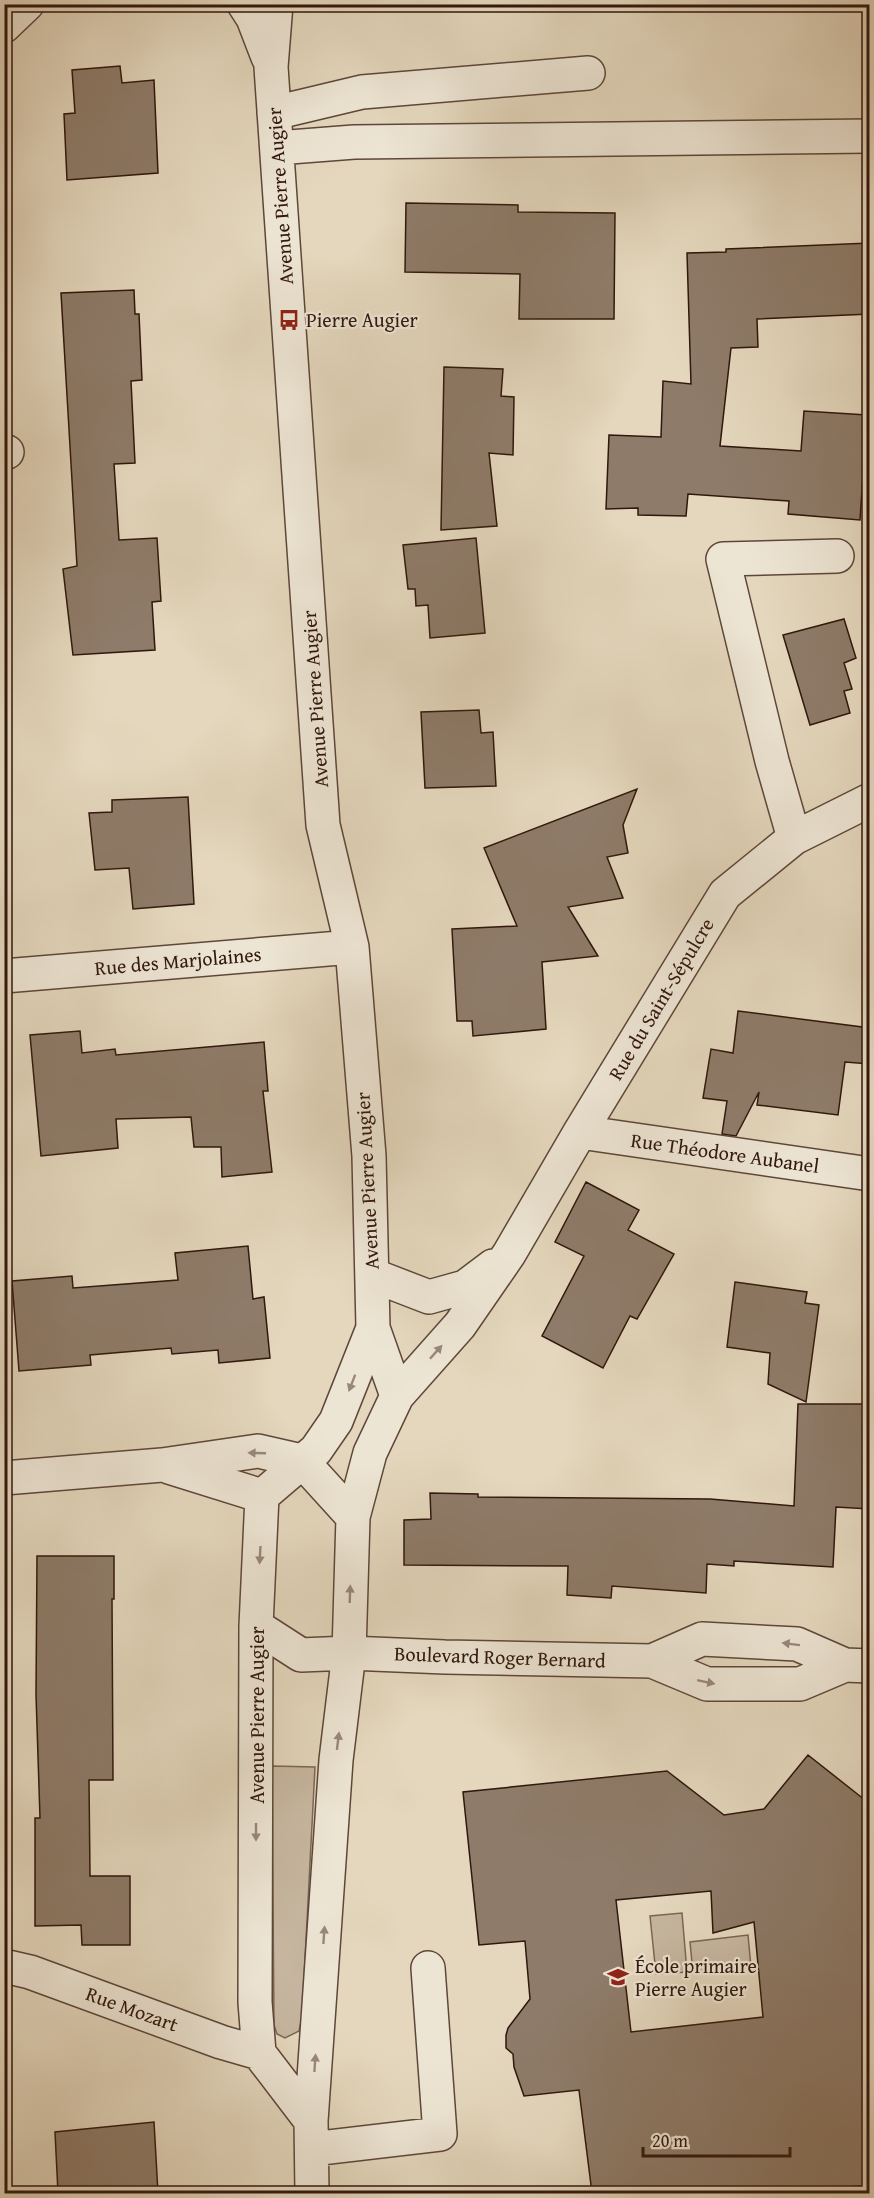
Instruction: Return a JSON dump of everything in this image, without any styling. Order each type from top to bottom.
[{"type":"street","points":[[4,26],[27,4]]},
{"type":"street","name":"Avenue Pierre Augier","points":[[244,4],[253,18],[271,67]]},
{"type":"street","name":"Avenue Pierre Augier","points":[[276,4],[271,67],[323,825],[352,946],[369,1156],[373,1328],[397,1396]]},
{"type":"street","points":[[274,113],[362,92],[588,73]]},
{"type":"street","points":[[276,148],[354,142],[870,136]]},
{"type":"street","points":[[794,838],[772,761],[723,559],[837,556]]},
{"type":"street","name":"Rue du Saint-Sépulcre","points":[[397,1396],[459,1325],[509,1254],[580,1132],[725,894],[794,838],[870,800]]},
{"type":"street","name":"Rue des Marjolaines","points":[[4,976],[352,946]]},
{"type":"street","name":"Rue Théodore Aubanel","points":[[580,1132],[870,1174]]},
{"type":"street","name":"Rue du Saint-Sépulcre","points":[[372,1275],[429,1297],[465,1287],[509,1254]]},
{"type":"street","name":"Avenue Pierre Augier","points":[[259,2053],[255,2002],[256,1626],[262,1496],[315,1450],[336,1421],[373,1328]]},
{"type":"street","points":[[312,2193],[311,2135],[336,1760],[349,1653],[353,1517],[370,1453],[397,1396]]},
{"type":"street","points":[[4,1478],[162,1465],[258,1451],[302,1461],[353,1517]]},
{"type":"street","points":[[162,1465],[262,1496]]},
{"type":"street","name":"Boulevard Roger Bernard","points":[[256,1626],[301,1655],[349,1653],[652,1661],[707,1684],[800,1684],[857,1665]]},
{"type":"street","name":"Boulevard Roger Bernard","points":[[652,1661],[702,1639],[797,1644],[857,1665]]},
{"type":"street","name":"Rue Mozart","points":[[4,1966],[30,1972],[221,2042],[259,2053]]},
{"type":"street","points":[[311,2135],[440,2134],[428,1968]]},
{"type":"street","points":[[259,2053],[311,2135]]},
{"type":"shaded area","points":[[272,1766],[315,1767],[302,2017],[299,2031],[285,2038],[277,2034],[274,2025]]},
{"type":"shaded area","points":[[682,1913],[687,1972],[656,1974],[650,1916]]},
{"type":"shaded area","points":[[748,1935],[751,1967],[693,1973],[690,1942]]},
{"type":"building","points":[[120,66],[122,83],[154,80],[158,173],[67,180],[64,114],[75,113],[72,70]]},
{"type":"building","points":[[406,203],[518,205],[518,212],[615,213],[614,319],[519,319],[520,274],[405,272]]},
{"type":"building","points":[[870,243],[870,314],[757,319],[758,347],[731,348],[720,446],[801,451],[804,411],[867,415],[860,520],[788,514],[789,501],[688,494],[686,516],[638,515],[638,508],[606,509],[609,435],[661,437],[663,381],[691,384],[687,253],[726,252],[726,249]]},
{"type":"building","points":[[134,290],[135,314],[139,314],[142,380],[131,381],[135,463],[114,464],[119,540],[157,538],[161,601],[152,602],[155,650],[73,655],[63,569],[77,566],[61,293]]},
{"type":"building","points":[[444,367],[503,369],[501,396],[514,397],[513,455],[489,453],[497,526],[441,530]]},
{"type":"building","points":[[476,538],[485,633],[430,638],[428,605],[416,606],[415,589],[408,589],[403,545]]},
{"type":"building","points":[[844,619],[856,658],[844,663],[852,689],[844,691],[850,713],[810,725],[783,635]]},
{"type":"building","points":[[479,710],[481,733],[493,732],[496,786],[425,788],[421,712]]},
{"type":"building","points":[[637,789],[623,825],[628,853],[607,857],[623,898],[568,907],[598,956],[542,962],[546,1029],[473,1036],[472,1021],[457,1021],[452,929],[517,926],[484,848]]},
{"type":"building","points":[[188,797],[194,904],[133,909],[129,868],[95,870],[89,813],[112,812],[112,800]]},
{"type":"building","points":[[738,1011],[870,1028],[870,1064],[845,1062],[838,1115],[757,1105],[759,1092],[736,1136],[722,1134],[727,1101],[703,1098],[711,1049],[733,1053]]},
{"type":"building","points":[[80,1031],[82,1053],[115,1049],[116,1055],[264,1042],[268,1091],[263,1091],[272,1172],[222,1177],[221,1147],[194,1147],[191,1117],[116,1119],[118,1148],[41,1156],[30,1035]]},
{"type":"building","points":[[586,1182],[639,1210],[628,1230],[674,1254],[637,1319],[630,1316],[603,1368],[542,1336],[584,1256],[555,1242]]},
{"type":"building","points":[[248,1246],[253,1299],[264,1297],[270,1358],[219,1363],[218,1350],[172,1354],[171,1348],[90,1355],[91,1365],[19,1371],[12,1281],[72,1276],[73,1288],[178,1280],[175,1253]]},
{"type":"building","points":[[735,1282],[807,1292],[805,1303],[819,1305],[806,1402],[768,1384],[770,1353],[727,1347]]},
{"type":"building","points":[[798,1404],[870,1404],[870,1509],[836,1507],[833,1567],[734,1561],[734,1566],[707,1564],[706,1593],[612,1586],[611,1598],[567,1595],[568,1566],[404,1565],[404,1520],[431,1519],[430,1493],[478,1494],[478,1497],[710,1499],[794,1506]]},
{"type":"building","points":[[37,1556],[114,1556],[114,1599],[112,1599],[113,1780],[89,1780],[90,1876],[130,1876],[130,1945],[82,1945],[81,1925],[35,1926],[35,1818],[40,1818],[36,1695]]},
{"type":"building","points":[[808,1755],[870,1804],[870,2185],[779,2193],[675,2193],[674,2187],[592,2193],[579,2090],[524,2096],[514,2067],[513,2054],[506,2048],[508,2028],[530,1999],[525,1941],[479,1945],[463,1792],[667,1771],[724,1815],[764,1809]],"holes":[[[711,1891],[713,1933],[754,1922],[763,2017],[631,2032],[616,1900]]]},
{"type":"building","points":[[154,2122],[158,2193],[58,2193],[55,2132]]},
{"type":"place","name":"Pierre Augier","points":[[289,320]]},
{"type":"place","name":"École primaire Pierre Augier","points":[[618,1977]]}]
